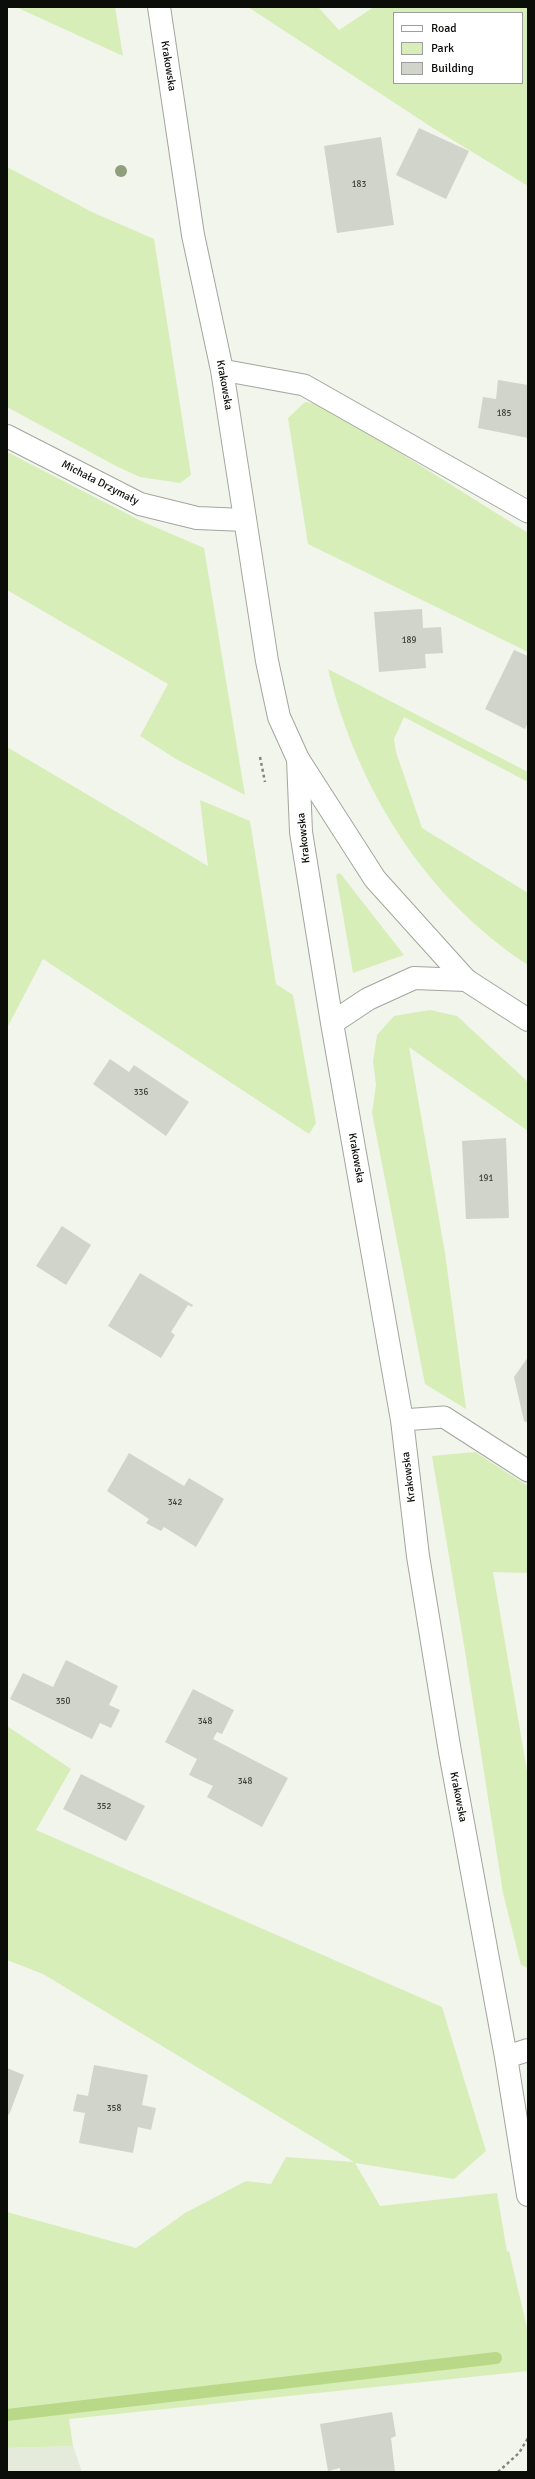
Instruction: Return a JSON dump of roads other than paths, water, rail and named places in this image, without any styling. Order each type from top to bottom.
[{"type":"street","name":"Krakowska","points":[[159,7],[193,235],[222,370],[244,520],[279,717],[298,759],[375,879],[466,980],[528,1020]]},
{"type":"street","name":"Michała Drzymały","points":[[7,436],[140,504],[197,518],[244,520]]},
{"type":"street","name":"Krakowska","points":[[298,759],[302,832],[332,1023],[402,1420],[418,1556],[448,1744],[506,2057],[528,2195]]},
{"type":"street","points":[[332,1023],[368,999],[414,978],[466,980]]},
{"type":"street","points":[[506,2057],[528,2050]]},
{"type":"lane","points":[[222,370],[304,384],[528,512]]},
{"type":"lane","points":[[402,1420],[444,1417],[528,1471]]},
{"type":"waterway","points":[[7,2415],[496,2358]]}]
